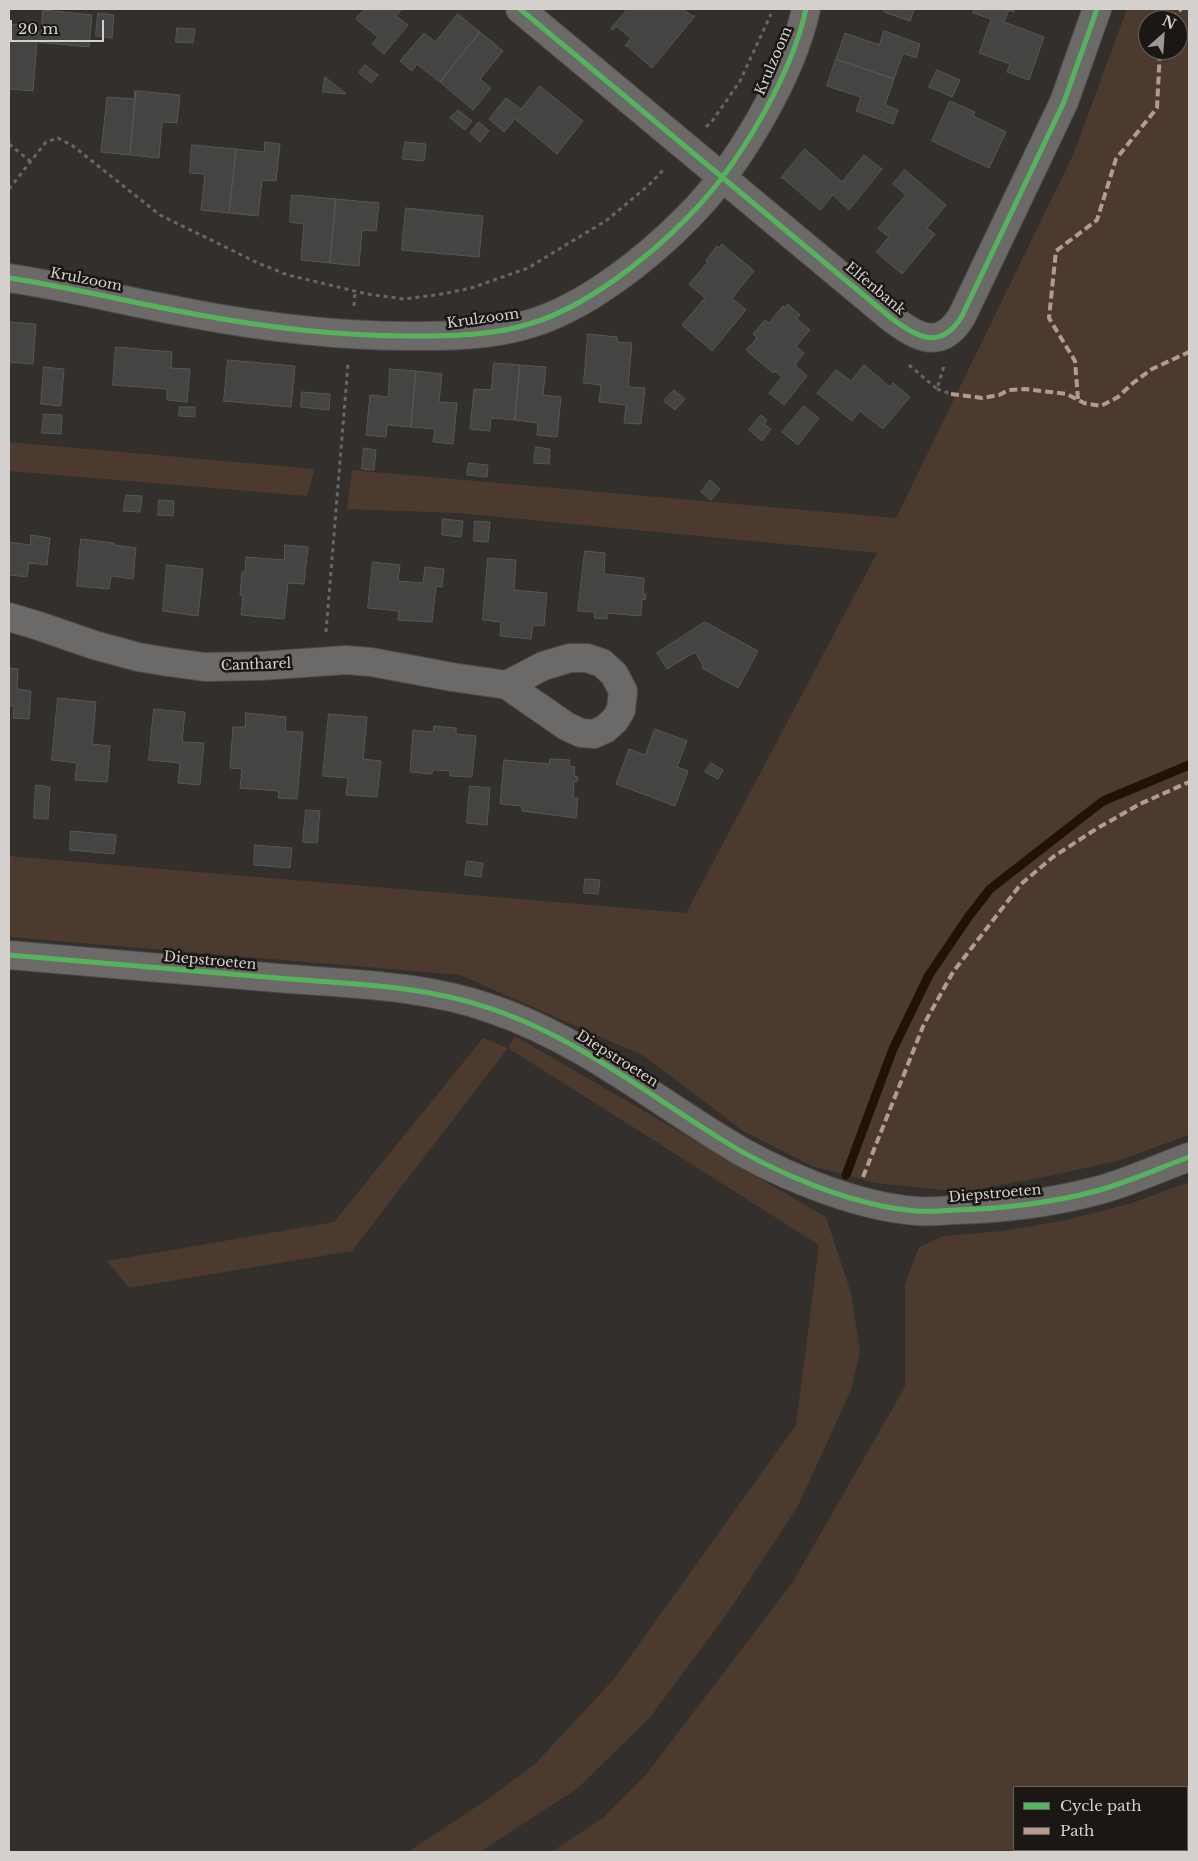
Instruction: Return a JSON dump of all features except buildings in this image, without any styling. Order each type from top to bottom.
[{"type":"street","name":"Elfenbank","points":[[520,9],[890,317],[911,333],[934,339],[954,329],[962,316],[1064,102],[1096,9]]},
{"type":"street","name":"Krulzoom","points":[[9,278],[65,287],[188,313],[241,322],[351,335],[463,336],[501,331],[531,324],[564,310],[591,295],[638,264],[672,234],[703,202],[753,131],[776,89],[791,55],[806,9]]},
{"type":"street","name":"Cantharel","points":[[9,617],[94,645],[138,657],[168,662],[205,667],[346,660],[371,662],[452,678],[507,685]]},
{"type":"street","name":"Diepstroeten","points":[[9,955],[373,986],[449,996],[490,1008],[529,1023],[572,1044],[720,1139],[754,1158],[831,1191],[869,1203],[917,1212],[1014,1206],[1098,1191],[1189,1157]]},
{"type":"path","points":[[9,144],[31,162]]},
{"type":"path","points":[[323,661],[355,291]]},
{"type":"path","points":[[937,389],[951,394]]},
{"type":"shaded area","points":[[1127,9],[1189,9],[1189,1135],[1117,1161],[963,1192],[875,1183],[812,1166],[743,1131],[644,1056],[460,975],[9,937],[9,856],[686,913],[877,553],[457,513],[347,509],[352,470],[896,518],[1073,155]]},
{"type":"shaded area","points":[[9,442],[315,469],[307,496],[9,471]]},
{"type":"shaded area","points":[[515,1036],[826,1217],[851,1293],[860,1351],[851,1390],[798,1506],[727,1614],[651,1716],[578,1788],[480,1852],[408,1852],[491,1797],[535,1764],[614,1679],[796,1425],[819,1245],[508,1048]]},
{"type":"shaded area","points":[[483,1038],[508,1048],[352,1251],[129,1288],[107,1261],[334,1222]]},
{"type":"shaded area","points":[[1189,1182],[1189,1852],[551,1852],[603,1818],[645,1776],[792,1583],[905,1387],[905,1284],[919,1247],[944,1236],[1002,1231],[1062,1221],[1132,1203]]},
{"type":"waterway","points":[[846,1175],[893,1049],[929,975],[969,916],[990,889],[1103,801],[1189,765]]},
{"type":"marked path","points":[[1078,399],[1075,361],[1049,318],[1056,251],[1097,220],[1116,159],[1157,108],[1159,60]]},
{"type":"marked path","points":[[951,394],[982,398],[999,395],[1009,390],[1025,389],[1067,394],[1084,403],[1101,406],[1118,397],[1152,369],[1189,352]]},
{"type":"marked path","points":[[863,1177],[924,1024],[953,972],[1021,884],[1053,857],[1096,829],[1140,804],[1189,782]]},
{"type":"cycle path","points":[[520,9],[890,317],[910,331],[928,338],[946,334],[962,316],[1064,102],[1097,9]]},
{"type":"cycle path","points":[[9,278],[216,318],[326,332],[382,336],[455,335],[500,331],[529,324],[572,306],[614,280],[635,265],[672,233],[707,197],[743,148],[775,92],[799,35],[806,9]]},
{"type":"cycle path","points":[[9,955],[391,987],[467,1001],[523,1021],[581,1050],[719,1138],[763,1163],[840,1195],[892,1208],[935,1211],[990,1208],[1043,1202],[1108,1188],[1189,1157]]}]
